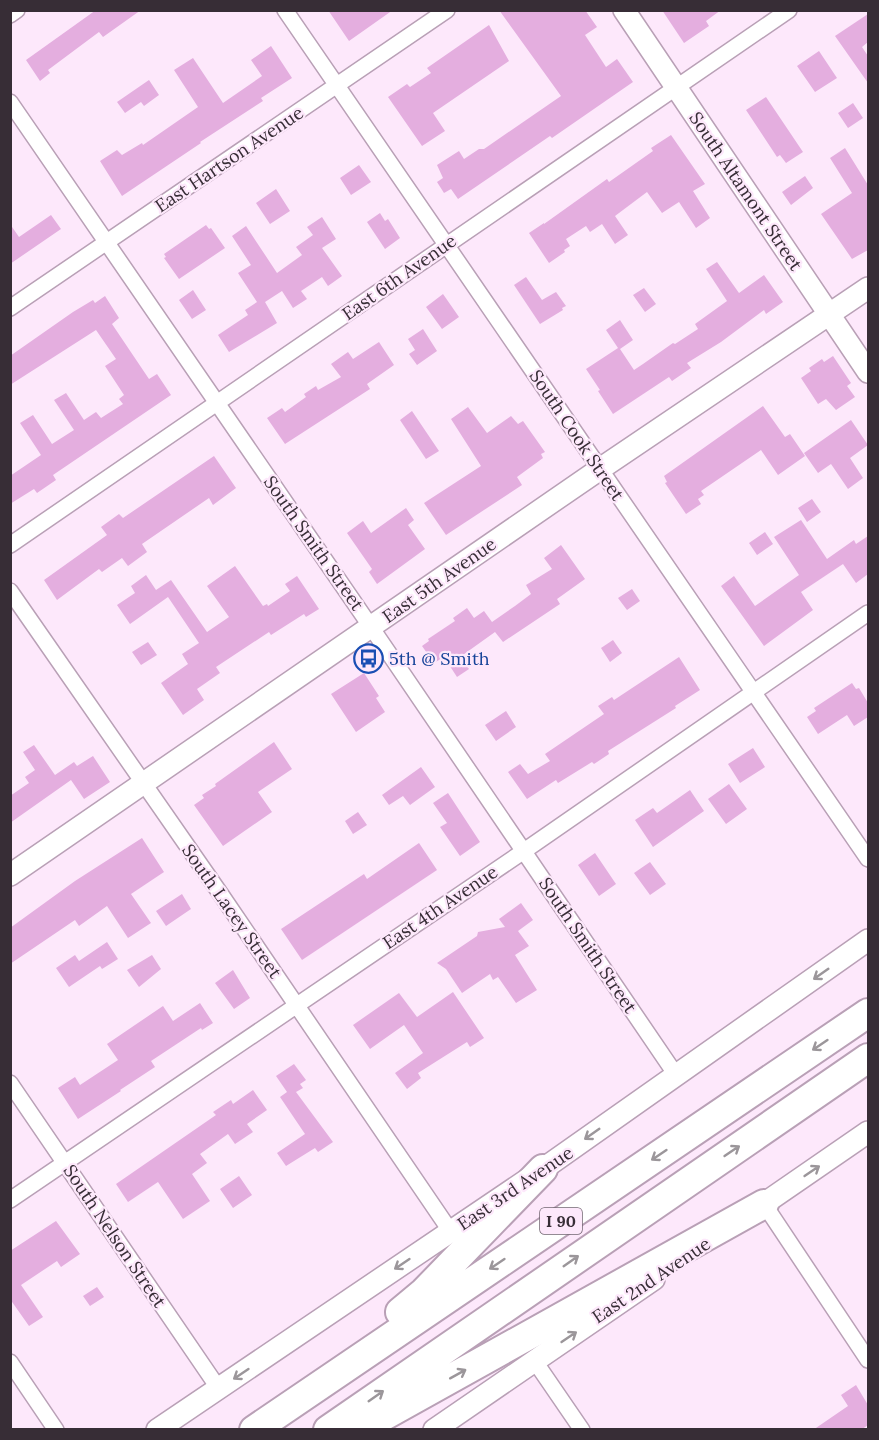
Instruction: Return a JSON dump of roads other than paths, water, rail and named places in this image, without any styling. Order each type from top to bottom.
[{"type":"highway","name":"I 90","points":[[266,1422],[868,1013]]},
{"type":"highway","name":"I 90","points":[[328,1430],[868,1058]]},
{"type":"highway","points":[[266,1422],[424,1292],[543,1169]]},
{"type":"highway","points":[[351,1430],[373,1422],[764,1204]]},
{"type":"street","points":[[10,15],[17,10]]},
{"type":"street","name":"South Cook Street","points":[[285,10],[868,859]]},
{"type":"street","name":"East Hartson Avenue","points":[[10,308],[447,10]]},
{"type":"street","name":"South Altamont Street","points":[[624,10],[868,372]]},
{"type":"street","name":"East 6th Avenue","points":[[10,544],[789,10]]},
{"type":"street","name":"South Smith Street","points":[[10,102],[676,1075]]},
{"type":"street","name":"East 5th Avenue","points":[[10,875],[600,469],[868,288]]},
{"type":"street","name":"South Lacey Street","points":[[10,591],[451,1232]]},
{"type":"street","name":"East 4th Avenue","points":[[10,1200],[524,851],[868,613]]},
{"type":"street","name":"East 3rd Avenue","points":[[157,1430],[543,1169],[868,940]]},
{"type":"street","name":"South Nelson Street","points":[[10,1083],[219,1389]]},
{"type":"street","name":"East 2nd Avenue","points":[[434,1430],[868,1132]]},
{"type":"street","points":[[764,1204],[868,1360]]},
{"type":"street","points":[[534,1360],[582,1430]]},
{"type":"street","points":[[10,1362],[56,1430]]},
{"type":"place","name":"5th @ Smith","points":[[368,658]]}]
